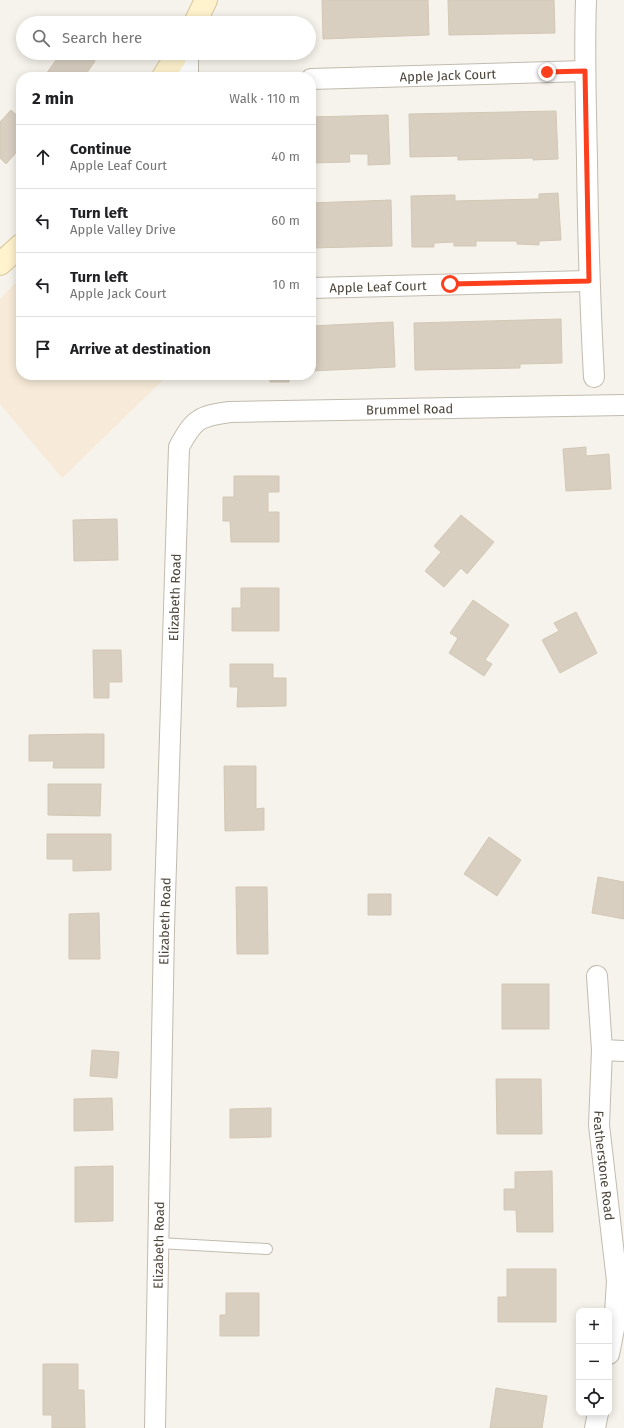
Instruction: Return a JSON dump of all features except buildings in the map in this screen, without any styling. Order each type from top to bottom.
[{"type":"main road","points":[[166,72],[174,60]]},
{"type":"main road","points":[[0,264],[16,250]]},
{"type":"street","points":[[586,0],[585,71],[589,281],[594,377]]},
{"type":"street","points":[[188,60],[188,72]]},
{"type":"street","name":"Apple Jack Court","points":[[316,79],[585,71]]},
{"type":"street","name":"Apple Leaf Court","points":[[316,288],[589,281]]},
{"type":"street","name":"Brummel Road","points":[[197,421],[210,415],[230,412],[624,405]]},
{"type":"street","name":"Elizabeth Road","points":[[155,1428],[164,929],[179,447],[188,430],[197,421]]},
{"type":"street","name":"Featherstone Road","points":[[597,976],[602,1050],[599,1125],[617,1281],[614,1329],[611,1344]]},
{"type":"street","points":[[602,1050],[624,1051]]},
{"type":"street","points":[[595,1428],[597,1416]]},
{"type":"lane","points":[[158,1243],[266,1249]]},
{"type":"shaded area","points":[[16,282],[16,380],[163,380],[62,478],[0,404],[0,299]]},
{"type":"route","points":[[450,284],[589,281],[585,71],[547,72]]}]
